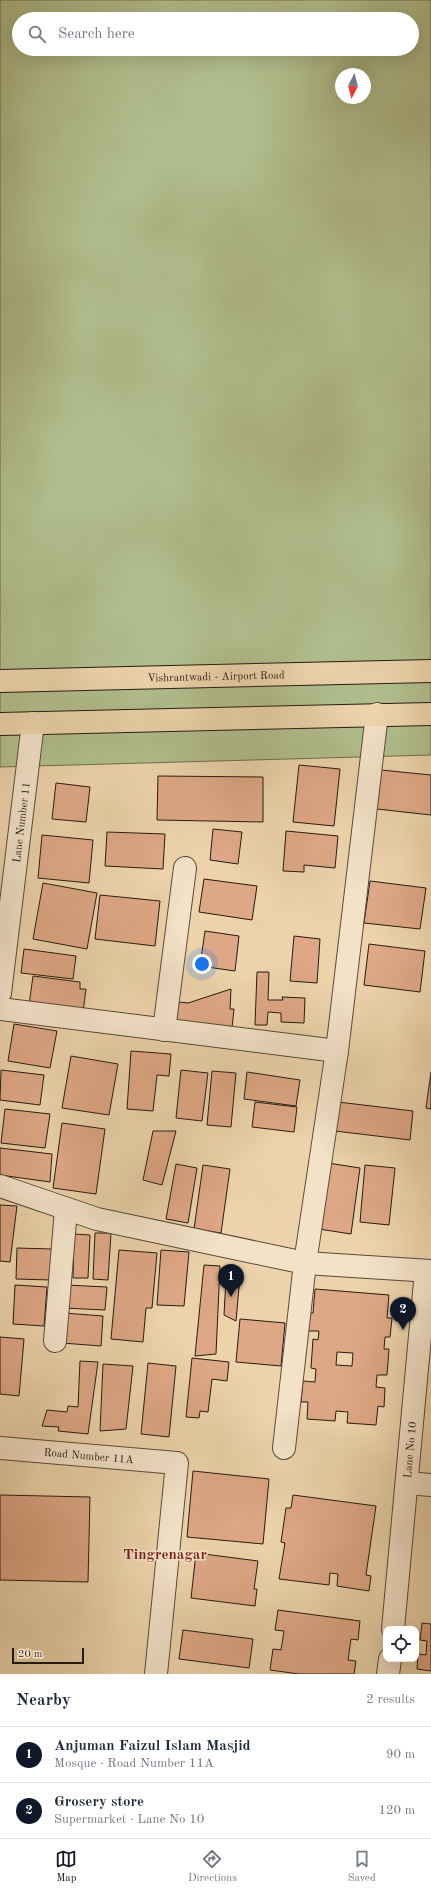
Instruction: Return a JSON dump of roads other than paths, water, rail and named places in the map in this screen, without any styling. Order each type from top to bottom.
[{"type":"main road","name":"Vishrantwadi - Airport Road","points":[[0,681],[431,671]]},
{"type":"main road","points":[[0,724],[377,714],[431,714]]},
{"type":"street","points":[[284,1448],[305,1263],[337,1051],[377,714]]},
{"type":"street","name":"Lane Number 11","points":[[0,993],[33,723]]},
{"type":"street","points":[[164,1030],[186,868]]},
{"type":"street","points":[[0,1009],[337,1051]]},
{"type":"street","points":[[0,1186],[97,1219],[305,1263],[428,1271]]},
{"type":"street","points":[[55,1341],[66,1208]]},
{"type":"street","name":"Lane No 10","points":[[393,1626],[428,1271]]},
{"type":"street","name":"Road Number 11A","points":[[0,1448],[176,1463],[156,1674]]},
{"type":"street","points":[[407,1483],[431,1485]]},
{"type":"street","points":[[388,1674],[390,1662]]},
{"type":"place","name":"Anjuman Faizul Islam Masjid","points":[[231,1297]]},
{"type":"place","name":"Grosery store","points":[[403,1330]]},
{"type":"district","name":"Tingrenagar","points":[[165,1554]]}]
